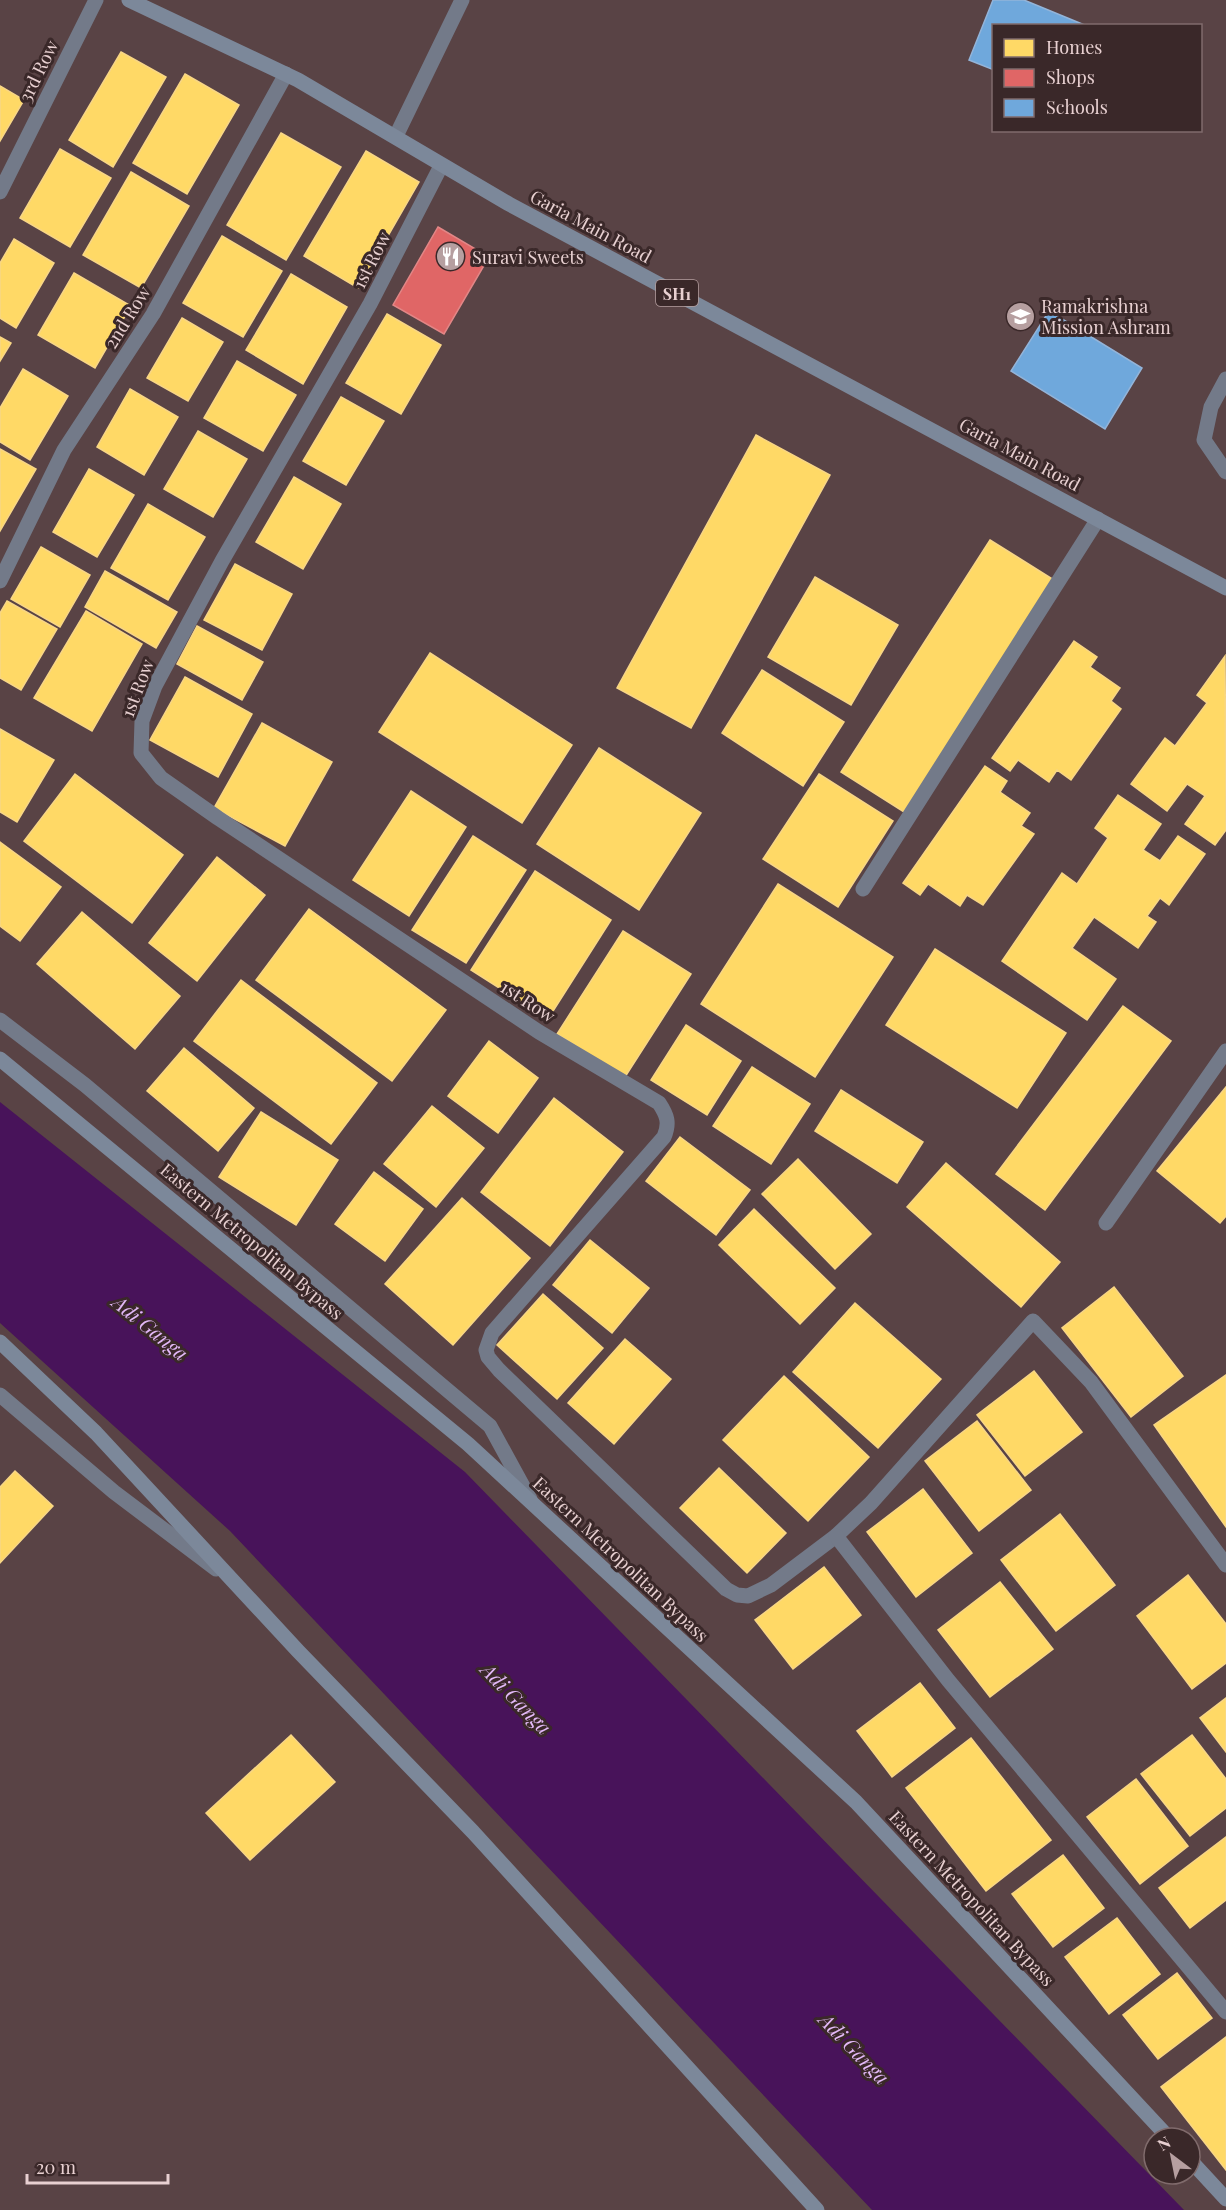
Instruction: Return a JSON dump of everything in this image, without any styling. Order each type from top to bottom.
[{"type":"main road","name":"Garia Main Road","points":[[129,0],[286,74],[396,136],[441,166],[509,204],[1226,588]]},
{"type":"main road","name":"Eastern Metropolitan Bypass","points":[[0,1059],[468,1444],[856,1802],[1158,2126]]},
{"type":"main road","points":[[0,1342],[96,1433],[236,1584],[474,1832],[817,2210]]},
{"type":"main road","points":[[1202,2173],[1226,2199]]},
{"type":"street","name":"3rd Row","points":[[0,192],[96,0]]},
{"type":"street","points":[[396,136],[462,0]]},
{"type":"street","name":"2nd Row","points":[[0,580],[64,450],[153,314],[286,74]]},
{"type":"street","name":"1st Row","points":[[441,166],[370,304],[222,561],[155,686],[142,721],[141,753],[161,778],[218,818],[539,1032],[659,1102],[666,1113],[668,1123],[664,1137],[492,1333],[486,1350],[488,1357],[731,1592],[748,1596],[771,1585],[836,1536]]},
{"type":"street","points":[[1226,379],[1211,407],[1204,440],[1226,472]]},
{"type":"street","points":[[863,888],[1098,519]]},
{"type":"street","points":[[0,1020],[85,1084],[490,1426],[532,1503]]},
{"type":"street","points":[[1106,1222],[1226,1051]]},
{"type":"street","points":[[1226,1565],[1090,1382],[1033,1321],[871,1503],[836,1536],[948,1680],[1226,2012]]},
{"type":"street","points":[[0,1395],[114,1492],[236,1584]]},
{"type":"water","name":"Adi Ganga","points":[[0,1102],[465,1472],[1142,2167],[1142,2186],[1161,2186],[1184,2210],[872,2210],[230,1531],[0,1323]]},
{"type":"building: Homes","points":[[121,52],[166,77],[113,167],[69,140]]},
{"type":"building: Homes","points":[[185,74],[239,105],[187,194],[133,163]]},
{"type":"building: Homes","points":[[0,86],[24,100],[0,141]]},
{"type":"building: Homes","points":[[281,133],[341,167],[286,260],[227,225]]},
{"type":"building: Homes","points":[[60,149],[111,178],[70,247],[20,218]]},
{"type":"building: Homes","points":[[366,151],[419,182],[358,288],[304,256]]},
{"type":"building: Homes","points":[[131,172],[189,206],[141,288],[83,255]]},
{"type":"building: Homes","points":[[222,236],[282,271],[243,337],[183,303]]},
{"type":"building: Homes","points":[[14,239],[54,263],[16,328],[0,318],[0,263]]},
{"type":"building: Homes","points":[[74,273],[131,306],[95,368],[38,335]]},
{"type":"building: Homes","points":[[291,274],[347,307],[303,384],[246,350]]},
{"type":"building: Homes","points":[[387,314],[441,345],[401,414],[346,383]]},
{"type":"building: Homes","points":[[182,318],[223,342],[188,401],[147,378]]},
{"type":"building: Homes","points":[[0,337],[11,343],[0,361]]},
{"type":"building: Homes","points":[[237,361],[296,395],[263,451],[204,418]]},
{"type":"building: Homes","points":[[23,369],[68,396],[30,460],[0,442],[0,408]]},
{"type":"building: Homes","points":[[130,389],[178,417],[144,475],[97,447]]},
{"type":"building: Homes","points":[[341,397],[384,421],[346,485],[303,461]]},
{"type":"building: Homes","points":[[198,431],[247,459],[213,517],[164,489]]},
{"type":"building: Homes","points":[[756,435],[830,475],[691,728],[617,688]]},
{"type":"building: Homes","points":[[0,449],[36,469],[0,531]]},
{"type":"building: Homes","points":[[89,469],[134,495],[97,557],[53,532]]},
{"type":"building: Homes","points":[[294,477],[341,504],[303,569],[256,542]]},
{"type":"building: Homes","points":[[148,504],[205,537],[168,600],[111,568]]},
{"type":"building: Homes","points":[[990,540],[1054,580],[904,812],[841,772]]},
{"type":"building: Homes","points":[[41,547],[90,575],[60,627],[11,599]]},
{"type":"building: Homes","points":[[235,564],[292,594],[262,650],[204,620]]},
{"type":"building: Homes","points":[[105,571],[177,612],[156,648],[85,607]]},
{"type":"building: Homes","points":[[815,577],[898,625],[851,705],[768,657]]},
{"type":"building: Homes","points":[[7,601],[57,629],[21,690],[0,678],[0,613]]},
{"type":"building: Homes","points":[[86,611],[142,644],[92,731],[34,698]]},
{"type":"building: Homes","points":[[197,626],[263,662],[242,700],[177,664]]},
{"type":"building: Homes","points":[[1074,641],[1097,657],[1090,667],[1120,688],[1111,701],[1121,709],[1071,780],[1057,770],[1049,782],[1018,760],[1010,771],[992,758]]},
{"type":"building: Homes","points":[[430,653],[572,745],[522,823],[379,732]]},
{"type":"building: Homes","points":[[1225,656],[1226,830],[1215,845],[1185,824],[1205,796],[1187,784],[1167,811],[1131,784],[1165,738],[1175,746],[1207,703],[1197,695]]},
{"type":"building: Homes","points":[[762,670],[844,722],[803,786],[722,733]]},
{"type":"building: Homes","points":[[185,677],[252,714],[218,777],[150,740]]},
{"type":"building: Homes","points":[[262,723],[332,762],[285,846],[214,808]]},
{"type":"building: Homes","points":[[0,729],[54,760],[17,822],[0,812]]},
{"type":"building: Homes","points":[[599,748],[701,813],[639,910],[537,844]]},
{"type":"building: Homes","points":[[985,766],[1007,781],[1000,792],[1030,813],[1021,826],[1034,834],[983,905],[967,895],[960,906],[928,884],[920,895],[903,883]]},
{"type":"building: Homes","points":[[75,774],[183,855],[132,923],[24,841]]},
{"type":"building: Homes","points":[[819,774],[893,821],[838,907],[763,859]]},
{"type":"building: Homes","points":[[411,791],[466,827],[409,916],[353,880]]},
{"type":"building: Homes","points":[[1118,795],[1161,824],[1143,850],[1160,861],[1178,836],[1205,854],[1169,905],[1160,898],[1147,916],[1156,922],[1138,948],[1094,917],[1072,948],[1116,979],[1087,1020],[1002,961],[1062,873],[1077,884],[1108,838],[1095,828]]},
{"type":"building: Homes","points":[[473,836],[526,870],[466,963],[412,930]]},
{"type":"building: Homes","points":[[0,842],[61,887],[20,941],[0,926]]},
{"type":"building: Homes","points":[[217,857],[265,895],[197,981],[149,943]]},
{"type":"building: Homes","points":[[535,871],[611,920],[548,1019],[471,970]]},
{"type":"building: Homes","points":[[778,884],[893,957],[815,1077],[701,1004]]},
{"type":"building: Homes","points":[[309,909],[446,1010],[392,1081],[256,980]]},
{"type":"building: Homes","points":[[82,912],[180,996],[135,1049],[37,964]]},
{"type":"building: Homes","points":[[623,931],[691,974],[625,1077],[557,1034]]},
{"type":"building: Homes","points":[[935,949],[1066,1033],[1017,1108],[886,1025]]},
{"type":"building: Homes","points":[[241,980],[377,1083],[331,1144],[194,1041]]},
{"type":"building: Homes","points":[[1123,1006],[1171,1041],[1045,1210],[996,1174]]},
{"type":"building: Homes","points":[[686,1025],[741,1061],[707,1115],[651,1080]]},
{"type":"building: Homes","points":[[489,1041],[538,1078],[498,1133],[448,1096]]},
{"type":"building: Homes","points":[[184,1048],[254,1108],[218,1151],[147,1091]]},
{"type":"building: Homes","points":[[752,1067],[810,1104],[771,1164],[713,1126]]},
{"type":"building: Homes","points":[[1226,1087],[1226,1216],[1220,1223],[1157,1171]]},
{"type":"building: Homes","points":[[841,1090],[923,1142],[897,1183],[815,1131]]},
{"type":"building: Homes","points":[[554,1098],[623,1152],[550,1246],[481,1192]]},
{"type":"building: Homes","points":[[432,1106],[484,1148],[436,1207],[384,1164]]},
{"type":"building: Homes","points":[[261,1112],[338,1160],[296,1225],[219,1177]]},
{"type":"building: Homes","points":[[680,1137],[750,1190],[716,1235],[646,1181]]},
{"type":"building: Homes","points":[[798,1159],[871,1234],[835,1269],[762,1194]]},
{"type":"building: Homes","points":[[946,1163],[1060,1262],[1021,1307],[907,1207]]},
{"type":"building: Homes","points":[[374,1172],[423,1209],[385,1261],[335,1224]]},
{"type":"building: Homes","points":[[462,1198],[530,1258],[453,1345],[385,1284]]},
{"type":"building: Homes","points":[[754,1209],[835,1288],[800,1324],[719,1245]]},
{"type":"building: Homes","points":[[590,1240],[649,1288],[612,1333],[553,1285]]},
{"type":"building: Homes","points":[[1114,1287],[1183,1376],[1131,1417],[1062,1328]]},
{"type":"building: Homes","points":[[543,1294],[603,1348],[557,1399],[497,1345]]},
{"type":"building: Homes","points":[[855,1303],[941,1379],[878,1448],[793,1372]]},
{"type":"building: Homes","points":[[625,1339],[671,1379],[614,1444],[568,1403]]},
{"type":"building: Homes","points":[[1034,1371],[1082,1432],[1025,1476],[977,1415]]},
{"type":"building: Homes","points":[[1226,1375],[1226,1527],[1154,1425]]},
{"type":"building: Homes","points":[[784,1376],[869,1457],[808,1521],[723,1440]]},
{"type":"building: Homes","points":[[977,1421],[1031,1490],[979,1531],[925,1461]]},
{"type":"building: Homes","points":[[719,1468],[786,1533],[747,1573],[680,1508]]},
{"type":"building: Homes","points":[[15,1471],[53,1506],[0,1563],[0,1487]]},
{"type":"building: Homes","points":[[923,1489],[972,1553],[916,1597],[867,1532]]},
{"type":"building: Homes","points":[[1060,1514],[1115,1585],[1056,1631],[1001,1560]]},
{"type":"building: Homes","points":[[824,1567],[861,1615],[793,1669],[755,1620]]},
{"type":"building: Homes","points":[[1188,1575],[1226,1624],[1226,1663],[1192,1689],[1137,1616]]},
{"type":"building: Homes","points":[[1000,1582],[1053,1649],[990,1697],[938,1630]]},
{"type":"building: Homes","points":[[920,1683],[955,1728],[892,1777],[857,1731]]},
{"type":"building: Homes","points":[[1226,1698],[1226,1752],[1200,1718]]},
{"type":"building: Homes","points":[[291,1735],[335,1782],[250,1860],[206,1813]]},
{"type":"building: Homes","points":[[1192,1735],[1226,1779],[1226,1808],[1190,1836],[1141,1774]]},
{"type":"building: Homes","points":[[971,1738],[1051,1840],[986,1891],[906,1788]]},
{"type":"building: Homes","points":[[1136,1779],[1188,1846],[1140,1884],[1087,1817]]},
{"type":"building: Homes","points":[[1226,1837],[1226,1900],[1190,1928],[1159,1888]]},
{"type":"building: Homes","points":[[1063,1855],[1104,1908],[1053,1947],[1012,1894]]},
{"type":"building: Homes","points":[[1117,1918],[1160,1974],[1109,2014],[1065,1957]]},
{"type":"building: Homes","points":[[1177,1973],[1212,2018],[1158,2059],[1123,2015]]},
{"type":"building: Homes","points":[[1226,2037],[1226,2170],[1202,2139],[1202,2126],[1192,2126],[1161,2087]]},
{"type":"building: Shops","points":[[438,227],[489,257],[444,334],[393,305]]},
{"type":"building: Schools","points":[[993,0],[1024,0],[1082,24],[992,24],[992,69],[969,60]]},
{"type":"building: Schools","points":[[1049,311],[1142,368],[1105,429],[1011,371]]},
{"type":"place","name":"Suravi Sweets","points":[[451,257]]},
{"type":"place","name":"Ramakrishna Mission Ashram","points":[[1020,316]]}]
